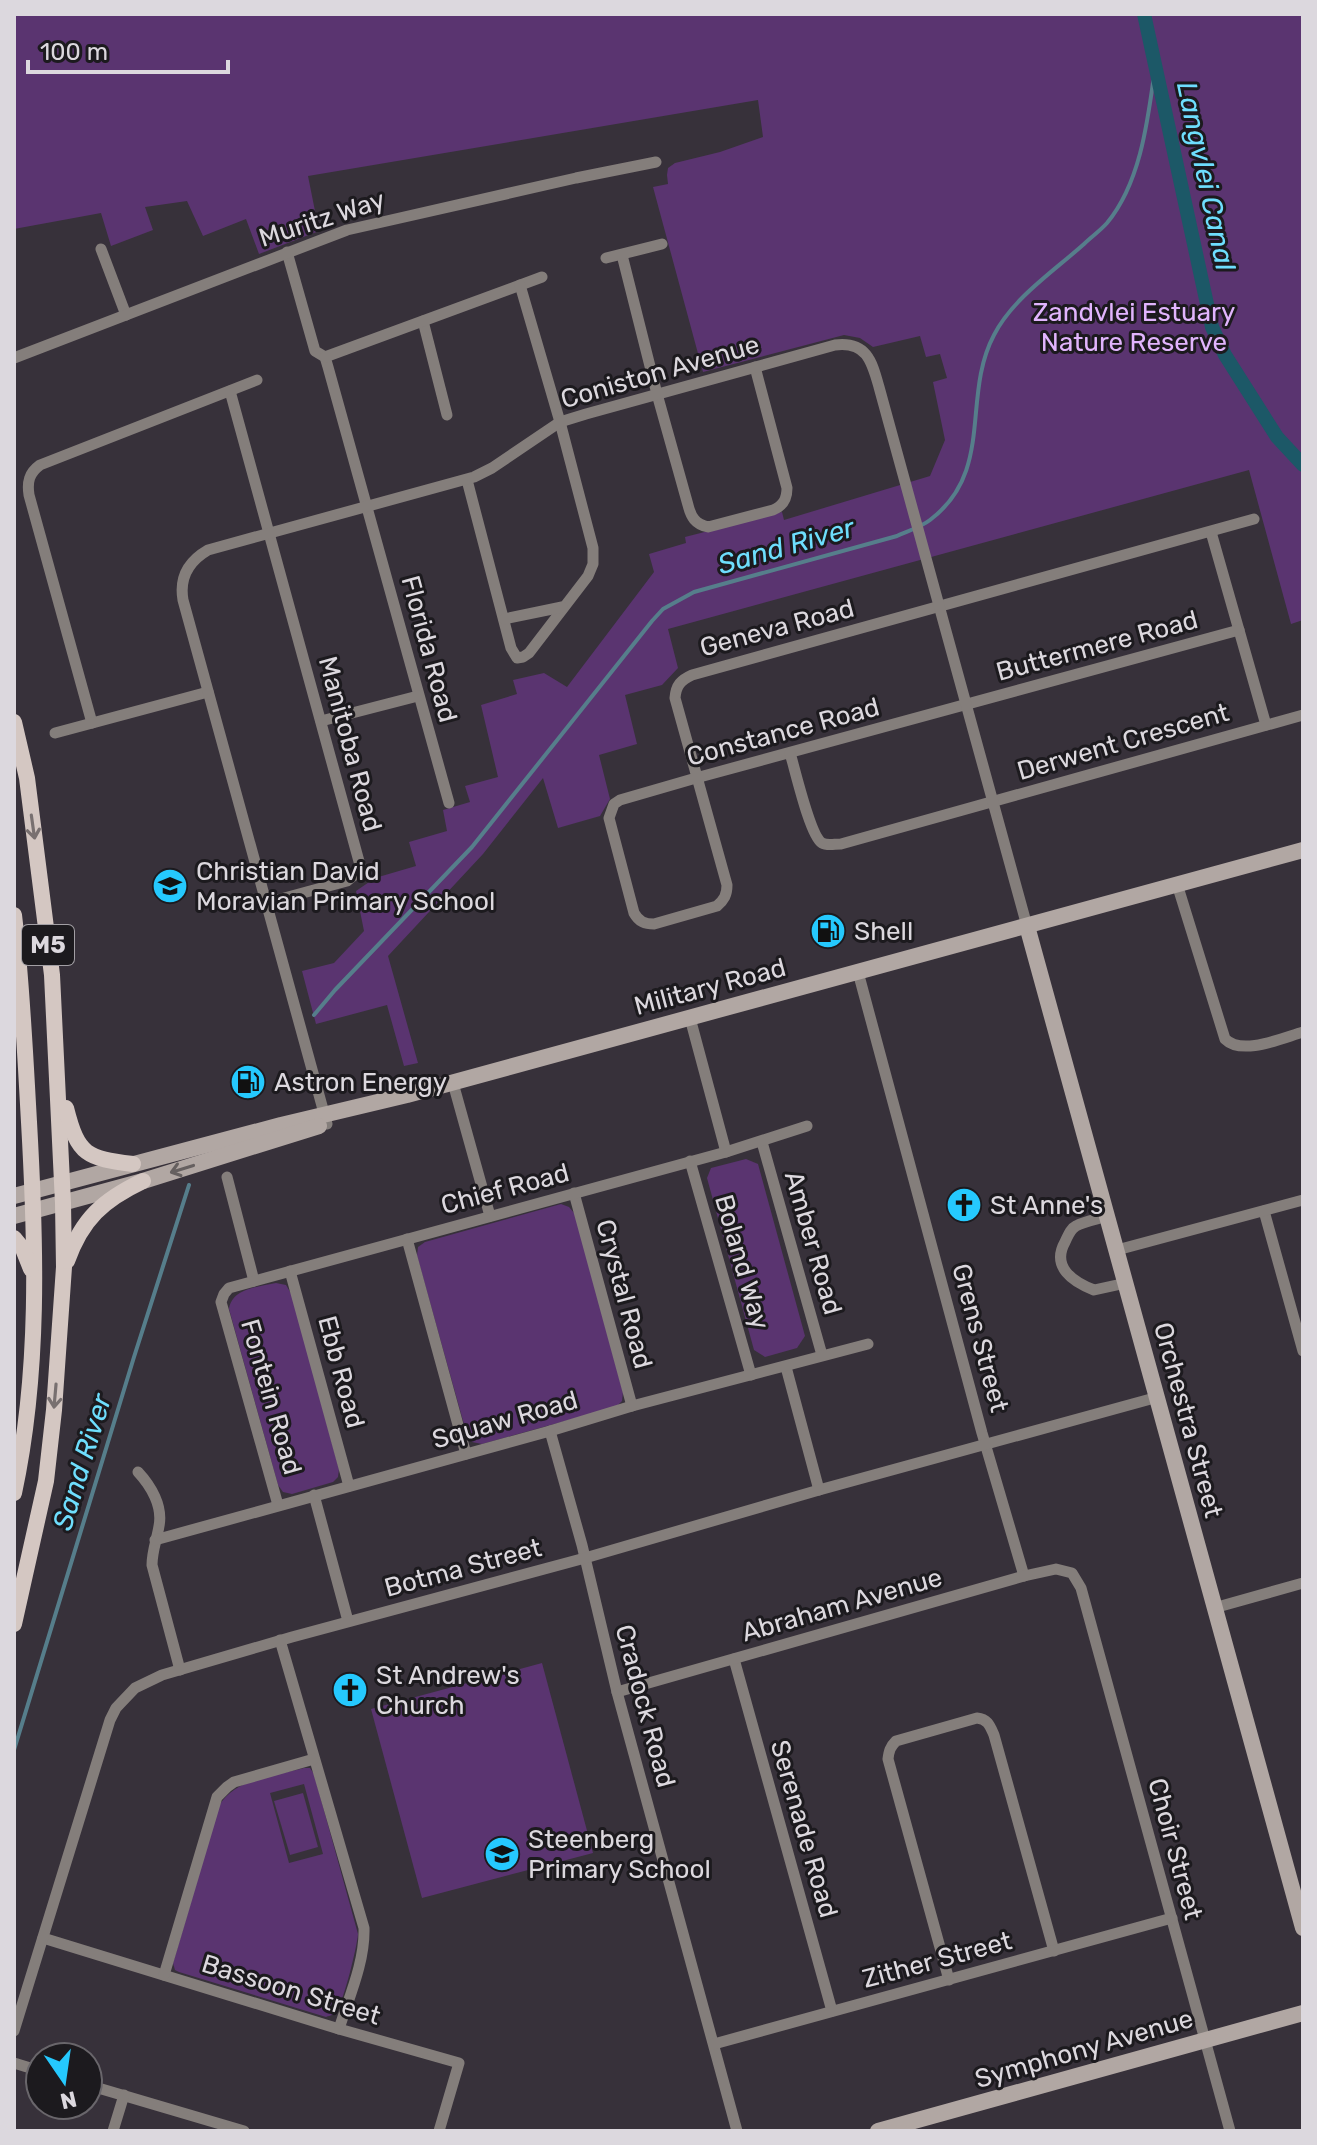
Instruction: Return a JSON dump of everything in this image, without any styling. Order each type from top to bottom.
[{"type":"main road","name":"M5","points":[[14,722],[27,778],[52,975],[64,1267],[46,1481],[14,1624]]},
{"type":"main road","name":"Military Road","points":[[14,1216],[143,1181],[325,1119],[407,1095],[1303,850]]},
{"type":"main road","name":"M5","points":[[14,915],[21,973],[34,1211],[34,1291],[25,1418],[14,1493]]},
{"type":"main road","name":"Orchestra Street","points":[[1027,926],[1303,1928]]},
{"type":"main road","points":[[57,1055],[71,1129],[81,1147],[102,1160],[133,1164]]},
{"type":"main road","name":"Military Road","points":[[14,1196],[133,1164],[325,1119]]},
{"type":"main road","points":[[64,1267],[71,1247],[88,1219],[108,1199],[143,1181]]},
{"type":"main road","points":[[14,1238],[28,1259],[34,1291]]},
{"type":"main road","name":"Symphony Avenue","points":[[878,2131],[1303,2013]]},
{"type":"street","name":"Muritz Way","points":[[15,355],[365,224],[656,162]]},
{"type":"street","points":[[606,258],[662,244]]},
{"type":"street","points":[[101,249],[126,315]]},
{"type":"street","name":"Florida Road","points":[[287,252],[315,351],[325,357],[449,803]]},
{"type":"street","points":[[622,255],[690,512],[696,522],[708,527],[773,510],[786,498],[787,488],[755,367]]},
{"type":"street","points":[[325,357],[542,277]]},
{"type":"street","points":[[467,480],[511,648],[515,656],[522,658],[588,576],[594,560],[560,422],[520,285]]},
{"type":"street","points":[[423,321],[447,415]]},
{"type":"street","name":"Coniston Avenue","points":[[325,1119],[183,600],[184,575],[193,561],[208,550],[467,480],[482,474],[560,422],[755,367],[839,344],[852,345],[864,352],[872,364],[1027,926]]},
{"type":"street","points":[[92,723],[29,495],[30,474],[40,465],[257,380]]},
{"type":"street","name":"Manitoba Road","points":[[230,391],[360,865],[358,872],[347,881],[266,903]]},
{"type":"street","points":[[938,606],[1254,519]]},
{"type":"street","name":"Derwent Crescent","points":[[1211,532],[1266,725]]},
{"type":"street","name":"Geneva Road","points":[[696,778],[675,698],[678,684],[683,679],[938,606]]},
{"type":"street","points":[[504,619],[562,607]]},
{"type":"street","name":"Buttermere Road","points":[[966,705],[1239,630]]},
{"type":"street","points":[[55,733],[208,692]]},
{"type":"street","points":[[321,721],[418,696]]},
{"type":"street","name":"Constance Road","points":[[696,778],[727,885],[725,897],[717,906],[646,924],[634,913],[611,828],[609,818],[614,804],[696,778],[966,705]]},
{"type":"street","name":"Derwent Crescent","points":[[790,753],[812,830],[821,843],[829,845],[1303,715]]},
{"type":"street","points":[[1177,884],[1225,1039],[1230,1045],[1249,1047],[1303,1032]]},
{"type":"street","name":"Grens Street","points":[[858,972],[1024,1576]]},
{"type":"street","points":[[690,1018],[726,1152]]},
{"type":"street","points":[[453,1083],[490,1216]]},
{"type":"street","name":"Chief Road","points":[[221,1302],[229,1288],[762,1142],[807,1126]]},
{"type":"street","name":"Amber Road","points":[[762,1142],[822,1355]]},
{"type":"street","name":"Boland Way","points":[[690,1161],[751,1375]]},
{"type":"street","points":[[227,1177],[254,1281]]},
{"type":"street","name":"Crystal Road","points":[[574,1193],[632,1406]]},
{"type":"street","points":[[1117,1250],[1303,1200]]},
{"type":"street","points":[[1264,1211],[1303,1351]]},
{"type":"street","points":[[1107,1216],[1071,1230],[1061,1251],[1065,1271],[1069,1278],[1094,1290],[1126,1283]]},
{"type":"street","points":[[407,1239],[466,1454]]},
{"type":"street","name":"Ebb Road","points":[[290,1271],[349,1486]]},
{"type":"street","name":"Fontein Road","points":[[221,1302],[278,1505]]},
{"type":"street","name":"Squaw Road","points":[[155,1540],[632,1406],[868,1344]]},
{"type":"street","points":[[786,1367],[819,1490]]},
{"type":"street","name":"Botma Street","points":[[14,2031],[110,1720],[116,1708],[135,1688],[162,1675],[280,1640],[1158,1397]]},
{"type":"street","name":"Cradock Road","points":[[550,1431],[617,1692],[737,2131]]},
{"type":"street","points":[[138,1472],[150,1487],[159,1510],[160,1522],[152,1556],[154,1575],[180,1670]]},
{"type":"street","points":[[314,1495],[348,1621]]},
{"type":"street","name":"Abraham Avenue","points":[[617,1692],[1024,1576],[1056,1569],[1072,1573],[1077,1579]]},
{"type":"street","name":"Choir Street","points":[[1077,1579],[1230,2131]]},
{"type":"street","points":[[1214,1608],[1303,1583]]},
{"type":"street","points":[[280,1640],[364,1928],[362,1954],[339,2029]]},
{"type":"street","name":"Serenade Road","points":[[734,1659],[832,2011]]},
{"type":"street","points":[[949,1980],[888,1759],[891,1746],[896,1741],[977,1718],[983,1718],[989,1724],[994,1735],[1054,1951]]},
{"type":"street","points":[[164,1975],[217,1797],[234,1782],[314,1759]]},
{"type":"street","name":"Zither Street","points":[[714,2044],[1172,1918]]},
{"type":"street","name":"Bassoon Street","points":[[43,1938],[459,2063],[439,2131]]},
{"type":"street","points":[[104,2089],[244,2131]]},
{"type":"street","points":[[113,2131],[124,2095]]},
{"type":"green space","name":"Zandvlei Estuary Nature Reserve","points":[[14,14],[1303,14],[1303,620],[1291,624],[1249,470],[668,629],[678,668],[662,685],[625,695],[637,744],[599,755],[610,799],[600,816],[558,828],[543,778],[483,854],[388,956],[418,1063],[404,1066],[387,1005],[316,1024],[302,971],[334,963],[364,931],[356,891],[375,878],[416,866],[409,842],[447,831],[443,810],[470,802],[465,786],[498,777],[481,705],[517,694],[513,680],[544,673],[567,687],[654,572],[649,554],[686,543],[685,537],[782,512],[784,520],[930,476],[945,440],[933,382],[947,378],[940,354],[926,357],[920,336],[873,347],[860,338],[844,335],[703,372],[653,187],[668,184],[668,168],[675,163],[763,137],[758,100],[308,176],[319,231],[259,254],[246,219],[203,236],[187,201],[145,207],[153,230],[111,246],[101,213],[14,229]]},
{"type":"green space","points":[[746,1159],[758,1164],[805,1336],[797,1348],[765,1357],[754,1350],[707,1178],[711,1168]]},
{"type":"green space","points":[[561,1204],[575,1214],[623,1392],[622,1401],[616,1407],[482,1444],[472,1442],[467,1435],[417,1256],[418,1247],[425,1242]]},
{"type":"green space","points":[[276,1283],[286,1285],[292,1295],[339,1469],[338,1477],[333,1482],[292,1494],[283,1492],[278,1485],[229,1309],[240,1293]]},
{"type":"green space","points":[[542,1663],[593,1853],[422,1898],[371,1709]]},
{"type":"green space","points":[[310,1768],[314,1774],[358,1934],[340,2004],[334,2013],[326,2017],[179,1972],[173,1963],[219,1806],[235,1789],[246,1784]],"holes":[[[304,1784],[323,1854],[289,1863],[270,1793]]]},
{"type":"green space","points":[[303,1793],[318,1847],[290,1855],[274,1801]]},
{"type":"waterway","name":"Langvlei Canal","points":[[1144,14],[1212,327],[1225,355],[1277,437],[1303,465]]},
{"type":"waterway","name":"Sand River","points":[[314,1015],[472,847],[663,609],[694,592],[897,536],[919,527],[950,501],[963,479],[970,456],[979,383],[994,335],[1023,297],[1101,229],[1119,207],[1141,149],[1155,68]]},
{"type":"waterway","name":"Sand River","points":[[14,1750],[189,1185]]},
{"type":"place","name":"Christian David Moravian Primary School","points":[[170,886]]},
{"type":"place","name":"Shell","points":[[828,931]]},
{"type":"place","name":"Astron Energy","points":[[248,1082]]},
{"type":"place","name":"St Anne's","points":[[964,1205]]},
{"type":"place","name":"St Andrew's Church","points":[[350,1690]]},
{"type":"place","name":"Steenberg Primary School","points":[[502,1854]]}]
